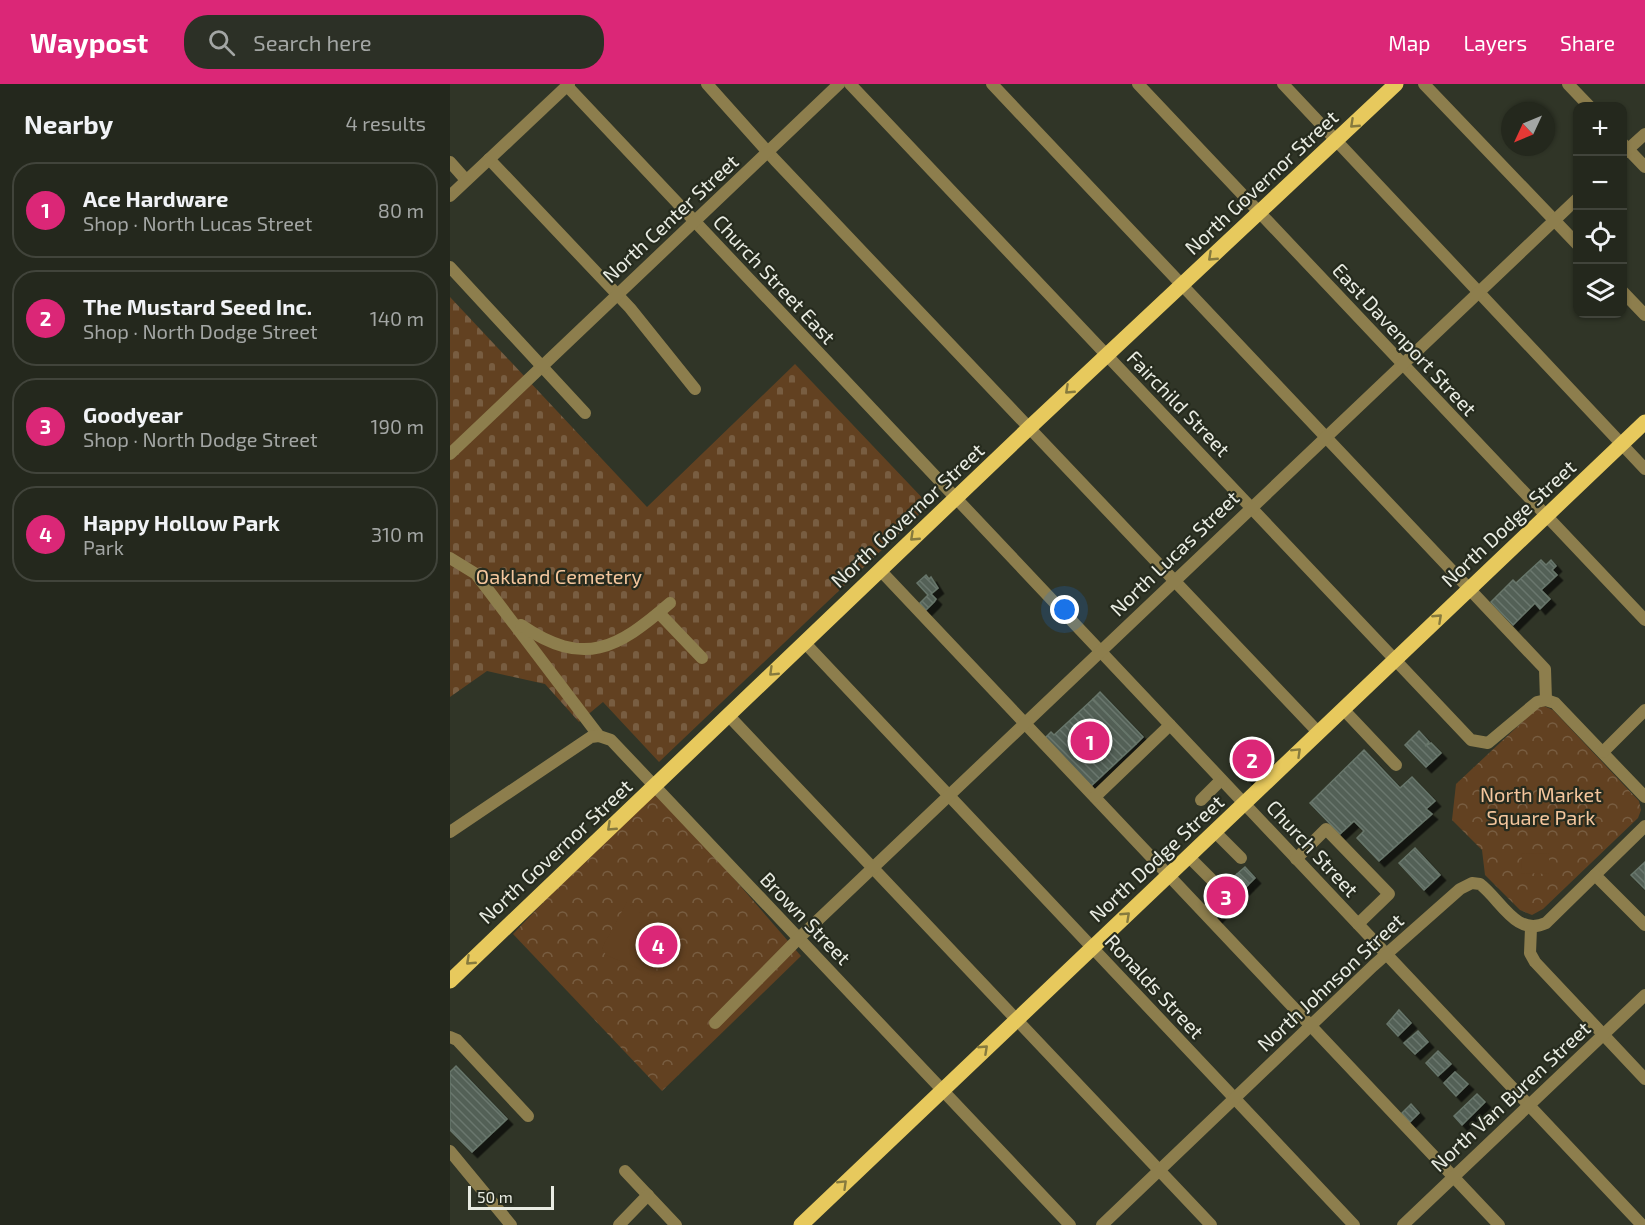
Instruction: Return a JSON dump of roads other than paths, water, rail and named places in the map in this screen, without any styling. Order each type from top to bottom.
[{"type":"main road","name":"North Governor Street","points":[[450,981],[956,497],[1396,84]]},
{"type":"main road","name":"North Dodge Street","points":[[801,1225],[941,1089],[1169,876],[1645,422]]},
{"type":"street","points":[[706,84],[1318,732]]},
{"type":"street","name":"North Center Street","points":[[450,454],[839,84]]},
{"type":"street","name":"Fairchild Street","points":[[850,84],[1471,740],[1482,744],[1495,739],[1530,707],[1546,700]]},
{"type":"street","points":[[992,84],[1545,669],[1546,700],[1555,703],[1563,710],[1645,797]]},
{"type":"street","name":"East Davenport Street","points":[[1138,84],[1545,517],[1645,620]]},
{"type":"street","points":[[1283,84],[1645,469]]},
{"type":"street","points":[[1424,84],[1573,240]]},
{"type":"street","points":[[1568,84],[1585,102]]},
{"type":"street","points":[[450,196],[568,85]]},
{"type":"street","name":"Church Street East","points":[[568,85],[694,222],[956,497]]},
{"type":"street","points":[[1627,147],[1645,134]]},
{"type":"street","points":[[1627,152],[1645,167]]},
{"type":"street","points":[[489,159],[618,294],[695,389]]},
{"type":"street","points":[[450,162],[466,180]]},
{"type":"street","name":"North Lucas Street","points":[[715,1023],[799,938],[948,795],[1573,203]]},
{"type":"street","points":[[450,267],[585,413]]},
{"type":"street","points":[[1627,295],[1645,315]]},
{"type":"street","name":"Church Street","points":[[956,497],[1099,652],[1642,1225]]},
{"type":"street","name":"Brown Street","points":[[450,558],[476,574],[599,735],[611,740],[1070,1225]]},
{"type":"street","points":[[880,570],[1499,1225]]},
{"type":"street","points":[[511,618],[549,642],[571,649],[592,649],[631,636],[670,603]]},
{"type":"street","points":[[659,613],[702,658]]},
{"type":"street","name":"Ronalds Street","points":[[804,642],[1354,1225]]},
{"type":"street","points":[[1343,709],[1396,765]]},
{"type":"street","points":[[1603,752],[1645,710]]},
{"type":"street","points":[[728,715],[1211,1225]]},
{"type":"street","points":[[1095,797],[1170,725]]},
{"type":"street","points":[[450,832],[591,737],[599,735]]},
{"type":"street","points":[[1201,800],[1221,780]]},
{"type":"street","points":[[1645,826],[1546,923],[1531,928],[1530,953],[1535,962],[1645,1079]]},
{"type":"street","points":[[1296,859],[1326,829],[1389,894],[1358,924]]},
{"type":"street","points":[[1215,832],[1241,858]]},
{"type":"street","points":[[1189,857],[1215,883]]},
{"type":"street","points":[[1595,875],[1645,925]]},
{"type":"street","name":"North Johnson Street","points":[[1102,1225],[1386,954],[1460,889],[1473,883],[1486,889],[1520,924],[1531,928]]},
{"type":"street","name":"North Van Buren Street","points":[[1403,1225],[1645,995]]},
{"type":"street","points":[[450,1037],[457,1040],[528,1116]]},
{"type":"street","points":[[450,1151],[511,1225]]},
{"type":"street","points":[[625,1171],[673,1224]]},
{"type":"street","points":[[619,1225],[648,1196]]},
{"type":"place","name":"Ace Hardware","points":[[1090,741]]},
{"type":"place","name":"The Mustard Seed Inc.","points":[[1252,759]]},
{"type":"place","name":"Goodyear","points":[[1226,896]]},
{"type":"place","name":"Happy Hollow Park","points":[[658,945]]},
{"type":"park label","name":"Oakland Cemetery","points":[[559,576]]},
{"type":"park label","name":"North Market Square Park","points":[[1541,806]]}]
